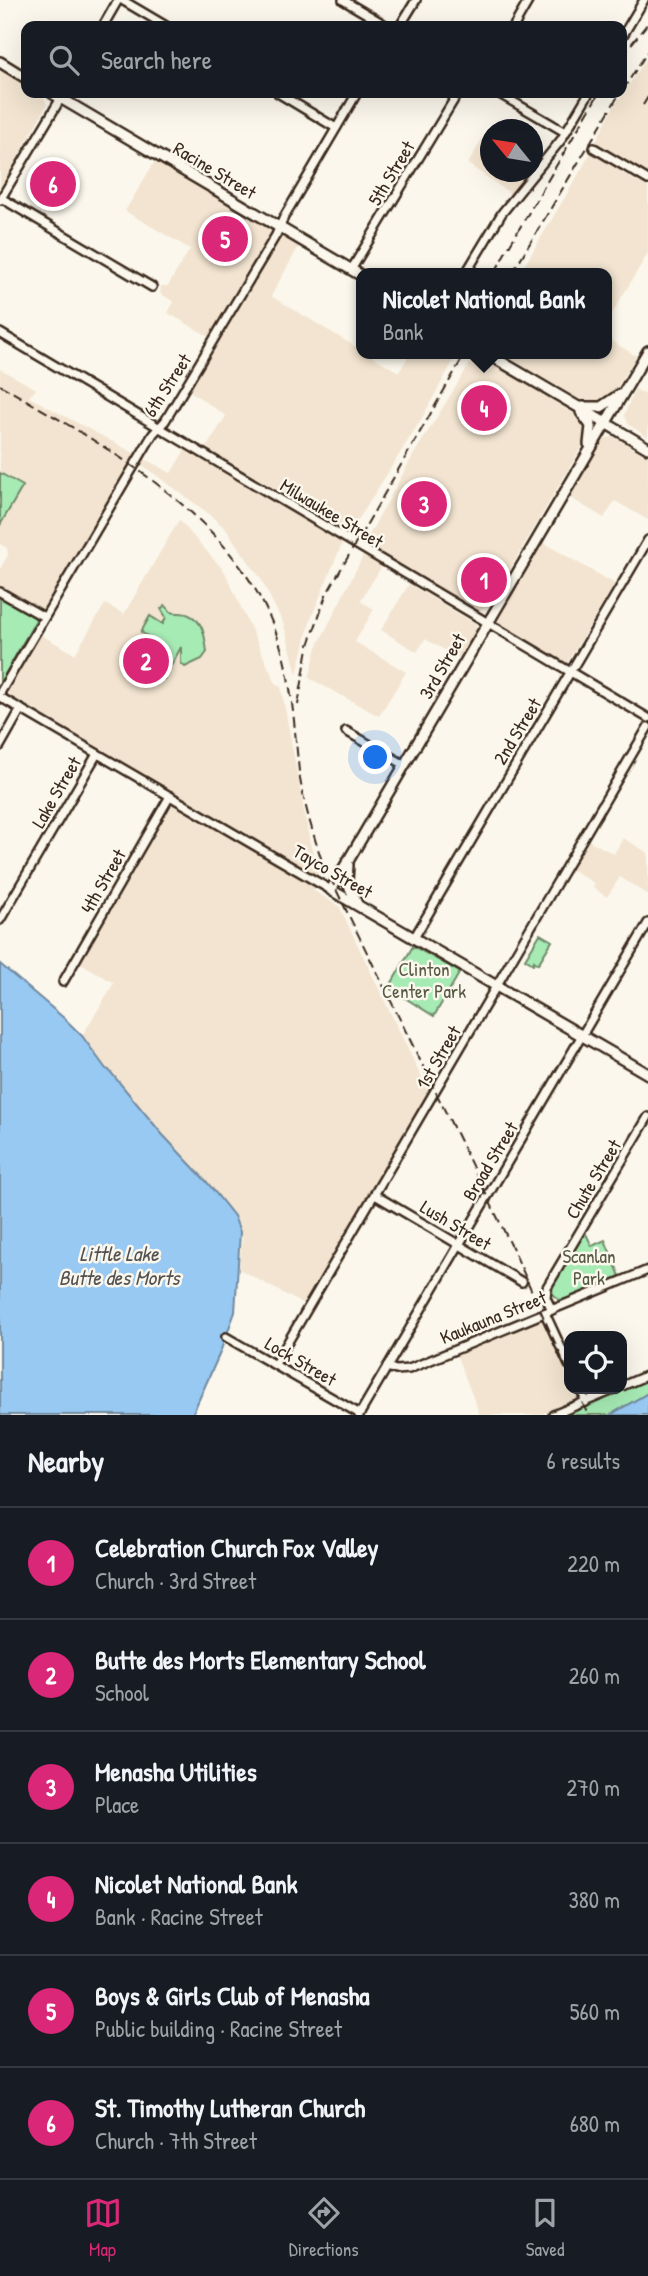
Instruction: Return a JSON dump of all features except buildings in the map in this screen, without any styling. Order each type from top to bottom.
[{"type":"main road","points":[[0,62],[21,75]]},
{"type":"main road","name":"Racine Street","points":[[66,98],[356,273]]},
{"type":"main road","name":"3rd Street","points":[[331,890],[648,351]]},
{"type":"main road","points":[[496,359],[648,448]]},
{"type":"main road","points":[[573,405],[592,409],[605,406],[628,385]]},
{"type":"main road","points":[[573,405],[591,426],[591,437],[583,459]]},
{"type":"main road","points":[[348,860],[347,881],[358,906]]},
{"type":"main road","name":"Tayco Street","points":[[331,890],[648,1074]]},
{"type":"street","points":[[106,21],[120,0],[157,21]]},
{"type":"street","points":[[343,0],[379,21]]},
{"type":"street","points":[[403,21],[416,0]]},
{"type":"street","points":[[517,21],[529,0]]},
{"type":"street","points":[[627,29],[644,0]]},
{"type":"street","points":[[57,98],[0,199],[152,287]]},
{"type":"street","points":[[286,98],[336,128]]},
{"type":"street","name":"6th Street","points":[[0,695],[153,433],[186,387],[354,98]]},
{"type":"street","name":"5th Street","points":[[351,270],[455,98]]},
{"type":"street","points":[[507,98],[565,132]]},
{"type":"street","points":[[469,268],[502,213],[565,132],[586,98]]},
{"type":"street","points":[[593,148],[648,180]]},
{"type":"street","name":"Milwaukee Street","points":[[0,333],[648,718]]},
{"type":"street","name":"2nd Street","points":[[414,937],[648,540]]},
{"type":"street","points":[[0,592],[44,617]]},
{"type":"street","name":"Tayco Street","points":[[0,695],[331,890]]},
{"type":"street","points":[[0,746],[22,709]]},
{"type":"street","name":"1st Street","points":[[275,1364],[648,727]]},
{"type":"street","points":[[346,731],[405,765]]},
{"type":"street","name":"Lake Street","points":[[0,920],[97,754]]},
{"type":"street","name":"4th Street","points":[[63,982],[170,796]]},
{"type":"street","name":"Broad Street","points":[[360,1414],[648,923]]},
{"type":"street","name":"Chute Street","points":[[548,1311],[546,1293],[549,1284],[648,1117]]},
{"type":"street","name":"Lush Street","points":[[375,1195],[522,1282]]},
{"type":"street","name":"Kaukauna Street","points":[[387,1367],[409,1369],[648,1270]]},
{"type":"street","points":[[548,1311],[564,1352]]},
{"type":"street","name":"Lock Street","points":[[226,1336],[360,1414]]},
{"type":"street","points":[[627,1384],[648,1375]]},
{"type":"street","points":[[582,1394],[586,1402]]},
{"type":"street","points":[[553,1415],[604,1394]]},
{"type":"shaded area","points":[[648,57],[648,174],[626,161],[620,172],[648,187],[648,253],[612,314],[612,268],[523,268],[584,165],[613,108],[620,98],[627,98],[627,88]]},
{"type":"shaded area","points":[[0,70],[21,82],[21,98],[44,98],[47,105],[0,189]]},
{"type":"shaded area","points":[[480,142],[480,172],[468,164]]},
{"type":"shaded area","points":[[155,161],[299,246],[271,296],[356,347],[356,359],[377,359],[399,372],[407,359],[454,359],[422,418],[344,539],[311,618],[297,674],[284,625],[261,579],[225,528],[134,459],[43,608],[37,609],[0,587],[0,569],[8,555],[7,548],[0,544],[0,525],[23,487],[0,473],[0,369],[36,389],[29,397],[171,473],[188,445],[203,453],[226,416],[190,391],[252,285],[243,280],[210,337],[168,313],[174,302],[160,293],[161,286],[168,286],[190,249],[125,211]]},
{"type":"shaded area","points":[[494,182],[521,182],[511,194]]},
{"type":"shaded area","points":[[612,341],[636,356],[615,391],[602,403],[580,400],[509,359],[612,359]]},
{"type":"shaded area","points":[[473,359],[484,359],[576,415],[587,428],[587,438],[488,606],[479,611],[364,544],[414,454]]},
{"type":"shaded area","points":[[635,389],[648,396],[648,437],[629,425],[624,415]]},
{"type":"shaded area","points":[[614,437],[648,456],[648,520],[615,501],[604,518],[569,497],[602,442],[606,438]]},
{"type":"shaded area","points":[[179,520],[225,572],[276,684],[281,687],[310,843],[318,870],[314,891],[339,906],[429,1093],[306,1306],[239,1269],[242,1239],[234,1216],[106,1069],[82,1036],[114,983],[79,962],[170,805],[175,805],[198,820],[204,810],[7,692],[41,635],[75,654],[105,604],[124,614]]},
{"type":"shaded area","points":[[542,542],[615,584],[567,663],[499,624],[497,619]]},
{"type":"shaded area","points":[[365,552],[384,563],[360,601],[374,609],[355,642],[406,672],[379,716],[309,678],[317,647]]},
{"type":"shaded area","points":[[409,584],[476,624],[477,629],[459,658],[425,639],[417,652],[381,630]]},
{"type":"shaded area","points":[[623,838],[648,853],[648,895],[620,877],[607,897],[593,888],[595,884],[571,869],[588,840],[614,854]]},
{"type":"shaded area","points":[[542,1318],[564,1369],[564,1394],[576,1394],[578,1399],[540,1415],[480,1415],[456,1354]]},
{"type":"green space","points":[[0,473],[23,486],[0,525]]},
{"type":"green space","points":[[0,597],[36,620],[0,683]]},
{"type":"green space","points":[[165,605],[171,612],[187,614],[198,621],[203,630],[207,652],[202,659],[185,667],[181,663],[181,647],[164,679],[144,667],[157,642],[141,632],[150,616],[163,624],[166,617],[161,609]]},
{"type":"green space","points":[[540,934],[552,941],[538,964],[534,961],[533,964],[525,959]]},
{"type":"green space","name":"Clinton Center Park","points":[[413,946],[460,972],[434,1016],[389,988]]},
{"type":"green space","name":"Scanlan Park","points":[[585,1232],[592,1246],[605,1240],[620,1276],[559,1300],[552,1294],[553,1285]]},
{"type":"green space","points":[[648,1378],[648,1393],[610,1415],[560,1415],[610,1394],[627,1394],[627,1387]]},
{"type":"water","name":"Little Lake Butte des Morts","points":[[0,964],[82,1036],[106,1069],[234,1216],[240,1232],[235,1312],[192,1415],[0,1415]]},
{"type":"water","points":[[648,1393],[648,1415],[610,1415]]},
{"type":"railway","points":[[627,50],[648,23]]},
{"type":"railway","points":[[627,83],[648,51]]},
{"type":"railway","points":[[643,105],[648,97]]},
{"type":"railway","points":[[498,268],[596,98]]},
{"type":"railway","points":[[515,268],[617,98]]},
{"type":"railway","points":[[298,705],[308,648],[326,595],[462,359]]},
{"type":"railway","points":[[0,385],[131,465],[211,531],[243,570],[268,614],[285,663],[300,779],[322,861],[512,1247],[564,1363]]},
{"type":"railway","points":[[578,1394],[588,1415]]},
{"type":"place","name":"St. Timothy Lutheran Church","points":[[53,184]]},
{"type":"place","name":"Boys & Girls Club of Menasha","points":[[225,239]]},
{"type":"place","name":"Nicolet National Bank","points":[[484,408]]},
{"type":"place","name":"Menasha Utilities","points":[[424,504]]},
{"type":"place","name":"Celebration Church Fox Valley","points":[[484,580]]},
{"type":"place","name":"Butte des Morts Elementary School","points":[[146,661]]}]
